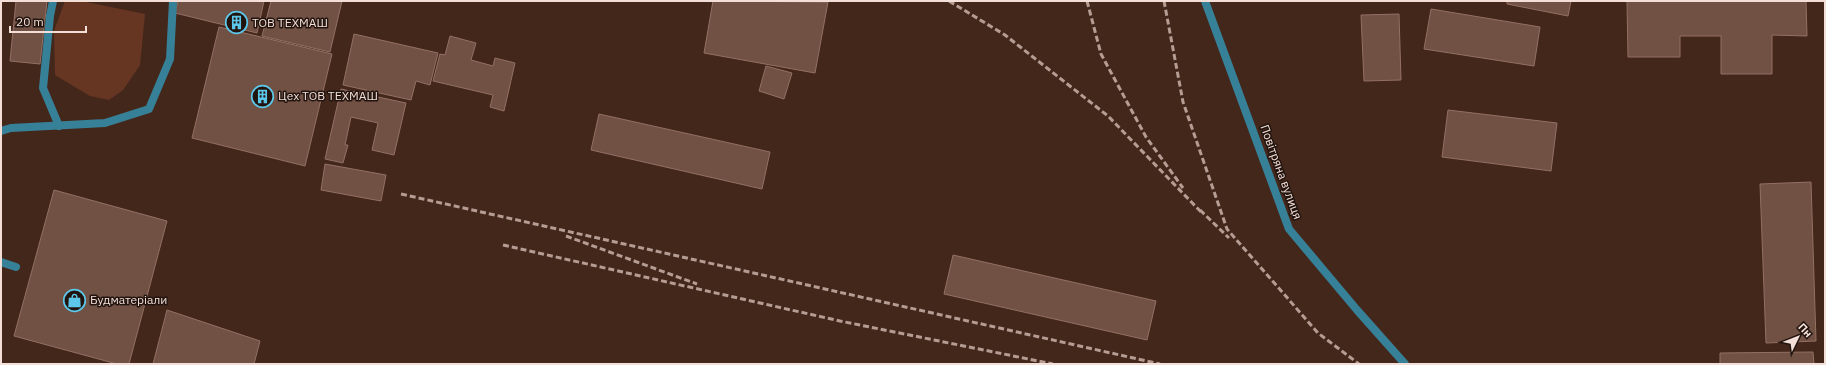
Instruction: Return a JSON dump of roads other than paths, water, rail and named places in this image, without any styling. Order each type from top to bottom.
[{"type":"lane","points":[[53,1],[50,16],[43,88],[59,126]]},
{"type":"lane","points":[[1,131],[11,128],[105,123],[148,110],[170,59],[173,1]]},
{"type":"lane","name":"Повітряна вулиця","points":[[1205,1],[1289,229],[1357,310],[1405,364]]},
{"type":"lane","points":[[1,262],[16,267]]},
{"type":"railway","points":[[949,1],[1005,35],[1108,116],[1203,214]]},
{"type":"railway","points":[[1087,1],[1101,54],[1146,137],[1183,188]]},
{"type":"railway","points":[[1164,1],[1183,102],[1227,229],[1318,333],[1359,364]]},
{"type":"railway","points":[[401,194],[1160,364]]},
{"type":"railway","points":[[1200,210],[1229,238]]},
{"type":"railway","points":[[566,236],[697,284]]},
{"type":"railway","points":[[503,245],[840,321],[1053,364]]},
{"type":"place","name":"ТОВ ТЕХМАШ","points":[[237,23]]},
{"type":"place","name":"Цех ТОВ ТЕХМАШ","points":[[262,96]]},
{"type":"place","name":"Будматеріали","points":[[74,300]]}]
